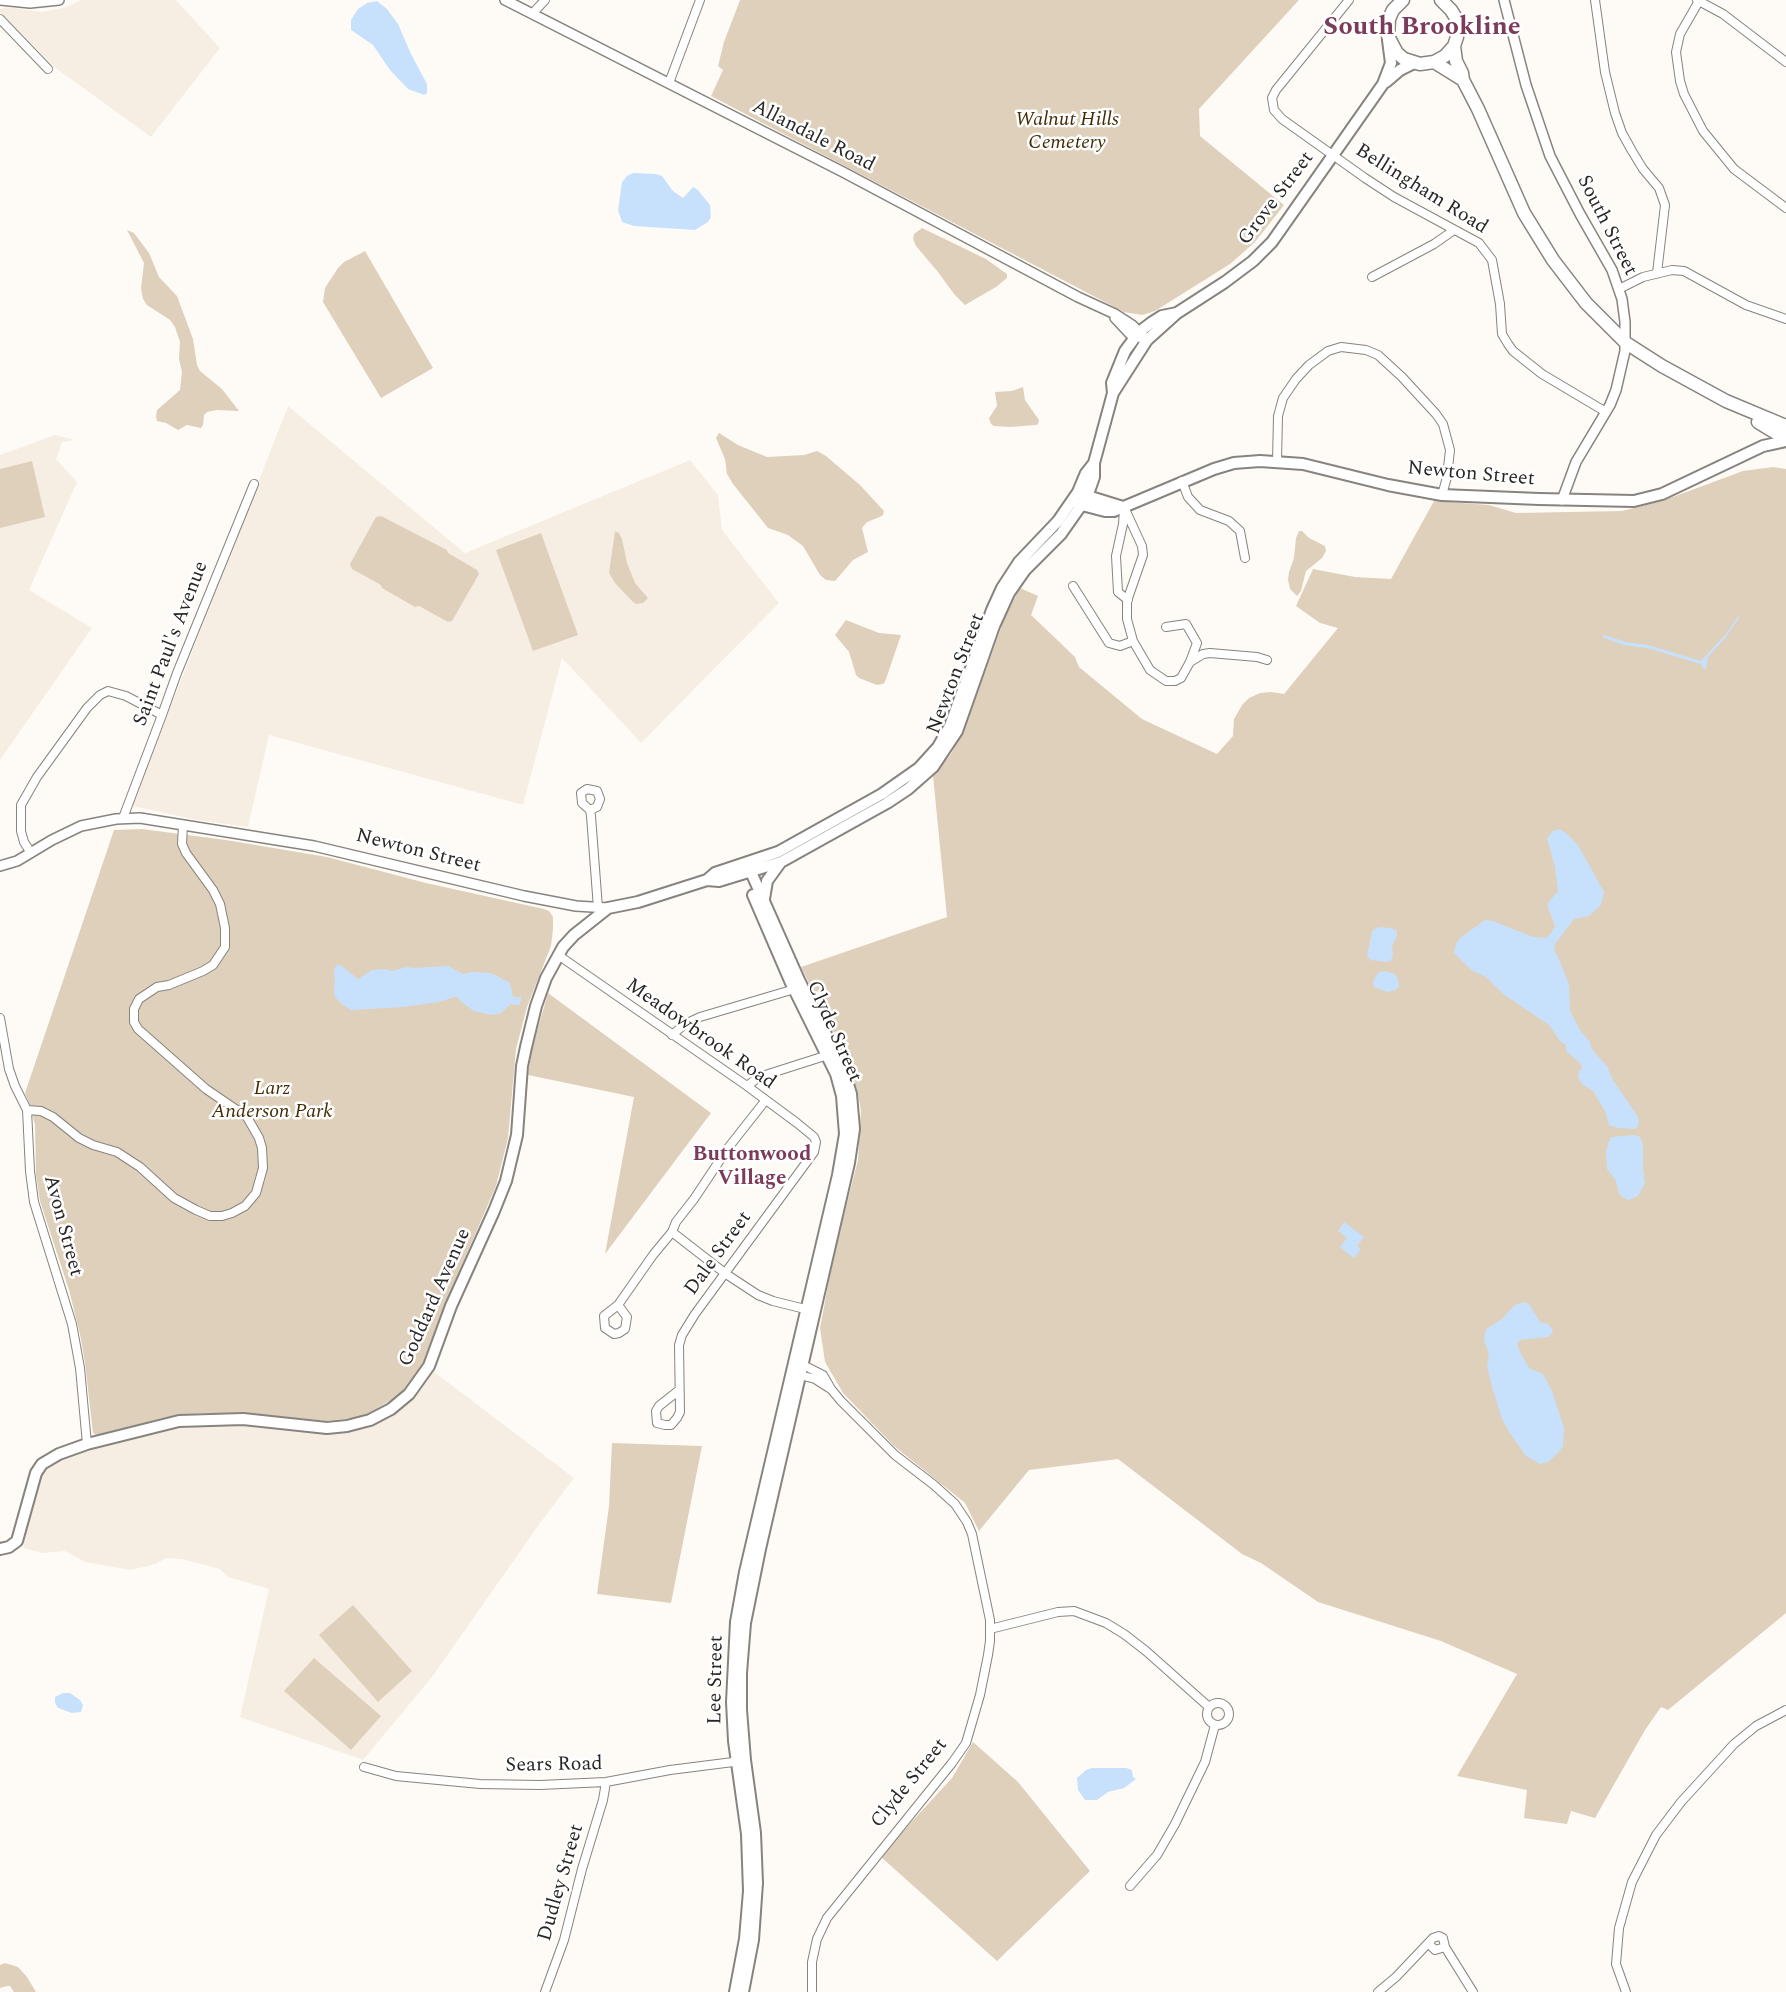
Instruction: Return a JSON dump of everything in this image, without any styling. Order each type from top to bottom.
[{"type":"main road","points":[[1403,0],[1390,5],[1388,36],[1397,53],[1414,63],[1427,64],[1445,56],[1454,46]]},
{"type":"main road","points":[[1441,0],[1452,5],[1456,18],[1454,46],[1462,80]]},
{"type":"main road","name":"Grove Street","points":[[1080,499],[1086,473],[1094,463],[1113,393],[1140,336],[1162,316],[1176,313],[1225,282],[1272,242],[1383,84],[1391,63],[1388,36]]},
{"type":"main road","points":[[1434,62],[1462,80],[1478,109],[1513,191],[1539,240],[1586,303],[1626,343],[1662,366],[1726,401],[1786,440]]},
{"type":"main road","name":"Grove Street","points":[[1383,84],[1400,70],[1414,63]]},
{"type":"main road","points":[[1726,401],[1786,426]]},
{"type":"main road","name":"Newton Street","points":[[1080,499],[1105,511],[1124,507],[1214,469],[1234,464],[1277,461],[1303,464],[1388,485],[1442,495],[1619,501],[1647,498],[1763,446],[1786,440]]},
{"type":"main road","name":"Newton Street","points":[[1745,454],[1767,449],[1786,450]]},
{"type":"main road","name":"Newton Street","points":[[746,868],[781,861],[813,845],[898,796],[933,767],[957,731],[994,626],[1009,593],[1025,570],[1061,534],[1080,499]]},
{"type":"main road","name":"Newton Street","points":[[603,908],[638,902],[708,880],[719,881],[789,847],[911,775],[931,755],[950,726],[992,610],[1014,568],[1080,499]]},
{"type":"main road","points":[[764,903],[767,881],[781,861]]},
{"type":"main road","name":"Clyde Street","points":[[746,868],[764,903],[798,988]]},
{"type":"main road","name":"Clyde Street","points":[[746,868],[798,988],[831,1053],[844,1071],[851,1094],[854,1120],[853,1141],[797,1369]]},
{"type":"main road","name":"Goddard Avenue","points":[[0,1549],[9,1547],[17,1541],[33,1480],[42,1464],[59,1454],[154,1426],[196,1420],[243,1419],[327,1428],[348,1426],[370,1420],[391,1409],[409,1394],[429,1366],[451,1306],[506,1181],[517,1135],[525,1047],[546,978],[558,955],[574,935],[603,908]]},
{"type":"main road","name":"Lee Street","points":[[735,1992],[745,1939],[749,1883],[741,1761],[742,1653],[754,1574],[797,1369]]},
{"type":"main road","name":"Lee Street","points":[[741,1761],[755,1833],[757,1891],[753,1940],[743,1992]]},
{"type":"street","points":[[0,0],[30,3],[58,0]]},
{"type":"street","name":"Allandale Road","points":[[505,0],[843,172],[1125,320],[1140,336]]},
{"type":"street","points":[[532,14],[545,0]]},
{"type":"street","points":[[669,83],[700,0]]},
{"type":"street","name":"Bellingham Road","points":[[1348,0],[1272,98],[1274,110],[1282,119],[1394,197],[1479,243],[1492,260],[1500,304],[1502,334],[1514,351],[1542,374],[1606,412]]},
{"type":"street","name":"South Street","points":[[1504,0],[1526,85],[1550,156],[1612,270],[1619,289],[1624,317],[1626,343],[1618,384],[1606,412],[1576,462],[1562,500]]},
{"type":"street","points":[[1595,0],[1605,72],[1615,114],[1622,133],[1643,169],[1659,188],[1665,205],[1657,273]]},
{"type":"street","points":[[1786,62],[1723,14],[1698,1],[1680,34],[1676,52],[1684,94],[1703,131],[1734,169],[1786,208]]},
{"type":"street","points":[[0,19],[48,69]]},
{"type":"street","points":[[1372,276],[1434,244],[1454,230]]},
{"type":"street","points":[[1619,289],[1657,273],[1672,270],[1684,271],[1746,305],[1786,319]]},
{"type":"street","points":[[1277,461],[1278,416],[1282,398],[1296,379],[1309,365],[1328,351],[1341,347],[1366,350],[1378,355],[1402,377],[1443,424],[1450,450],[1442,495]]},
{"type":"street","points":[[1182,482],[1188,497],[1200,510],[1229,521],[1240,531],[1245,558]]},
{"type":"street","name":"Saint Paul's Avenue","points":[[119,818],[254,483]]},
{"type":"street","points":[[1124,507],[1116,556],[1118,592],[1128,600]]},
{"type":"street","points":[[1124,507],[1142,546],[1143,555],[1128,600],[1127,619],[1133,641],[1150,670],[1166,681],[1175,681],[1181,678],[1197,643],[1186,624],[1166,627]]},
{"type":"street","points":[[1073,586],[1109,643],[1120,646],[1133,641]]},
{"type":"street","points":[[1190,662],[1203,654],[1210,653],[1267,660]]},
{"type":"street","points":[[31,853],[24,842],[21,831],[21,805],[37,777],[87,708],[100,695],[108,691],[126,696],[162,715]]},
{"type":"street","points":[[590,810],[603,908]]},
{"type":"street","name":"Newton Street","points":[[0,866],[17,861],[81,826],[119,818],[140,818],[314,846],[524,896],[603,908]]},
{"type":"street","points":[[27,1110],[41,1111],[53,1117],[79,1138],[117,1152],[140,1167],[174,1198],[210,1216],[232,1214],[244,1206],[256,1193],[263,1168],[262,1148],[247,1117],[206,1089],[138,1029],[134,1022],[134,1009],[139,999],[157,987],[169,985],[213,965],[225,947],[225,928],[220,904],[213,890],[186,853],[182,844],[183,825]]},
{"type":"street","name":"Meadowbrook Road","points":[[558,955],[797,1123],[814,1137],[815,1147]]},
{"type":"street","points":[[672,1035],[685,1024],[700,1017],[798,988]]},
{"type":"street","name":"Avon Street","points":[[0,1018],[9,1068],[27,1110],[34,1202],[72,1324],[80,1368],[87,1444]]},
{"type":"street","points":[[747,1086],[759,1077],[831,1053]]},
{"type":"street","points":[[618,1305],[672,1232],[676,1222],[728,1148],[765,1101]]},
{"type":"street","name":"Dale Street","points":[[678,1391],[679,1345],[682,1335],[814,1152],[815,1147]]},
{"type":"street","points":[[672,1232],[726,1274],[766,1299],[811,1310]]},
{"type":"street","name":"Clyde Street","points":[[797,1369],[831,1389],[895,1455],[955,1504],[972,1534],[990,1620],[990,1641],[982,1685],[966,1743],[952,1764],[827,1918],[817,1939],[812,1962],[812,1992]]},
{"type":"street","points":[[990,1629],[1058,1612],[1074,1611],[1106,1623],[1124,1634],[1209,1707]]},
{"type":"street","points":[[1220,1703],[1228,1710],[1227,1720],[1222,1725],[1209,1722],[1206,1716],[1209,1707],[1220,1703]]},
{"type":"street","points":[[1626,1992],[1616,1964],[1619,1928],[1632,1882],[1656,1835],[1681,1802],[1734,1744],[1756,1726],[1786,1710]]},
{"type":"street","points":[[1130,1886],[1156,1855],[1172,1831],[1205,1762],[1215,1725]]},
{"type":"street","name":"Sears Road","points":[[364,1767],[396,1776],[480,1784],[540,1785],[606,1782],[670,1770],[741,1761]]},
{"type":"street","name":"Dudley Street","points":[[545,1992],[564,1940],[606,1782]]},
{"type":"street","points":[[1378,1992],[1433,1938],[1439,1936],[1443,1938],[1445,1947],[1473,1992]]},
{"type":"street","points":[[1429,1944],[1435,1950],[1445,1947]]},
{"type":"shaded area","points":[[81,0],[176,0],[220,48],[151,137],[57,69],[0,12],[0,9],[6,7],[41,12],[67,7]]},
{"type":"shaded area","points":[[288,406],[465,553],[690,460],[718,495],[722,530],[779,603],[641,743],[562,658],[523,805],[269,735],[248,827],[197,820],[132,806]]},
{"type":"shaded area","points":[[55,435],[75,440],[62,442],[56,459],[77,482],[29,590],[92,628],[0,760],[0,455]]},
{"type":"shaded area","points":[[433,1371],[574,1478],[432,1677],[363,1760],[240,1717],[269,1589],[228,1577],[220,1569],[182,1559],[166,1558],[156,1564],[131,1570],[85,1562],[65,1551],[43,1553],[23,1548],[38,1480],[43,1472],[60,1459],[193,1425],[256,1426],[324,1433],[355,1430],[378,1422],[398,1411],[421,1390]]},
{"type":"green space","name":"Walnut Hills Cemetery","points":[[740,0],[1299,0],[1199,109],[1200,136],[1284,205],[1255,242],[1230,264],[1155,311],[1142,315],[1124,312],[711,96],[723,70],[718,66],[724,42]]},
{"type":"green space","points":[[922,228],[986,259],[1007,274],[1007,278],[965,305],[916,246],[913,239],[914,234]]},
{"type":"green space","points":[[127,230],[134,233],[149,253],[159,277],[177,296],[193,339],[200,371],[222,389],[239,411],[207,412],[201,428],[187,425],[178,430],[157,421],[157,410],[180,390],[182,372],[179,359],[180,342],[170,320],[147,305],[143,299],[141,288],[144,263]]},
{"type":"green space","points":[[365,251],[433,368],[381,398],[323,302],[325,288],[338,268],[344,262]]},
{"type":"green space","points":[[1023,387],[1025,400],[1039,420],[1038,424],[1010,427],[991,424],[989,418],[997,406],[995,392],[1012,391]]},
{"type":"green space","points":[[719,433],[738,445],[767,457],[804,455],[817,451],[826,456],[860,485],[884,511],[883,515],[867,522],[862,528],[868,552],[853,560],[835,581],[826,580],[820,575],[803,546],[788,535],[768,528],[733,484],[727,474],[725,459],[716,438]]},
{"type":"green space","points":[[32,461],[45,517],[0,528],[0,469]]},
{"type":"green space","points":[[1773,467],[1786,469],[1786,1613],[1668,1710],[1661,1707],[1645,1730],[1595,1818],[1571,1811],[1567,1824],[1524,1818],[1527,1790],[1457,1776],[1517,1674],[1441,1641],[1318,1602],[1261,1563],[1242,1554],[1118,1459],[1029,1470],[979,1531],[965,1503],[894,1446],[843,1393],[825,1362],[820,1328],[834,1254],[858,1160],[861,1110],[847,1062],[801,967],[947,917],[933,776],[951,754],[964,730],[1005,617],[1020,588],[1038,596],[1031,615],[1075,657],[1079,667],[1142,719],[1217,754],[1233,736],[1234,719],[1242,705],[1249,698],[1260,693],[1284,694],[1338,628],[1320,623],[1296,606],[1313,569],[1355,577],[1391,579],[1434,501],[1489,505],[1516,513],[1622,511],[1662,501],[1743,471]]},
{"type":"green space","points":[[381,516],[447,550],[448,553],[477,570],[479,574],[452,621],[448,622],[419,606],[415,607],[352,569],[350,564],[376,517]]},
{"type":"green space","points":[[615,531],[622,539],[627,563],[635,583],[648,598],[643,603],[636,604],[632,601],[609,573]]},
{"type":"green space","points":[[1299,531],[1325,546],[1326,551],[1322,558],[1306,571],[1301,591],[1297,596],[1290,589],[1288,580]]},
{"type":"green space","points":[[541,533],[578,635],[533,651],[496,550]]},
{"type":"green space","points":[[846,620],[879,633],[901,635],[883,684],[877,685],[856,675],[849,652],[835,635]]},
{"type":"green space","name":"Larz Anderson Park","points":[[142,829],[327,857],[426,883],[544,909],[549,911],[553,917],[551,946],[527,1007],[516,1049],[508,1138],[496,1186],[449,1295],[420,1370],[396,1397],[367,1414],[325,1421],[248,1413],[201,1413],[162,1418],[98,1436],[93,1433],[80,1334],[69,1290],[40,1201],[36,1175],[35,1125],[25,1093],[114,830]]},
{"type":"green space","points":[[548,993],[711,1113],[605,1254],[634,1097],[528,1075],[532,1049]]},
{"type":"green space","points":[[612,1443],[702,1446],[671,1603],[597,1594],[609,1506]]},
{"type":"green space","points":[[353,1605],[412,1671],[378,1702],[319,1635]]},
{"type":"green space","points":[[314,1658],[381,1716],[351,1750],[284,1691]]},
{"type":"green space","points":[[973,1742],[1018,1782],[1090,1871],[997,1961],[880,1856],[952,1778]]},
{"type":"green space","points":[[5,1963],[18,1967],[36,1992],[14,1992],[10,1986],[0,1988],[0,1965]]},
{"type":"water","points":[[377,1],[387,9],[398,24],[427,84],[427,93],[424,95],[408,89],[390,70],[373,45],[351,30],[351,20],[358,9],[367,3]]},
{"type":"water","points":[[634,173],[662,176],[673,191],[683,198],[693,187],[698,190],[710,205],[711,217],[708,222],[695,230],[634,226],[622,222],[618,210],[622,182],[628,175]]},
{"type":"water","points":[[1740,617],[1725,638],[1708,657],[1706,670],[1701,664],[1647,648],[1624,645],[1602,637],[1604,635],[1626,642],[1648,645],[1701,661]]},
{"type":"water","points":[[1559,829],[1578,845],[1604,892],[1601,905],[1589,916],[1574,919],[1555,944],[1554,950],[1569,984],[1570,1011],[1594,1052],[1607,1066],[1613,1080],[1638,1117],[1639,1123],[1636,1129],[1609,1125],[1605,1111],[1593,1091],[1579,1080],[1578,1075],[1582,1067],[1580,1063],[1566,1051],[1566,1045],[1560,1041],[1549,1025],[1503,994],[1486,977],[1471,970],[1454,953],[1460,938],[1485,920],[1533,937],[1546,938],[1551,933],[1555,926],[1547,904],[1558,891],[1555,867],[1547,838],[1553,831]]},
{"type":"water","points":[[1379,927],[1397,931],[1390,961],[1371,960],[1367,956],[1372,931]]},
{"type":"water","points":[[339,964],[358,979],[372,970],[392,971],[407,967],[448,966],[463,974],[491,973],[510,983],[513,997],[522,997],[519,1005],[511,1004],[501,1013],[492,1015],[474,1011],[458,997],[403,1007],[351,1010],[335,997],[334,973],[335,967]]},
{"type":"water","points":[[1379,972],[1395,974],[1398,979],[1399,986],[1396,990],[1387,992],[1374,987],[1373,982],[1376,976]]},
{"type":"water","points":[[1634,1135],[1640,1137],[1643,1144],[1645,1183],[1638,1196],[1629,1200],[1619,1194],[1616,1181],[1607,1169],[1606,1150],[1611,1137]]},
{"type":"water","points":[[1344,1222],[1364,1237],[1357,1246],[1361,1249],[1354,1258],[1340,1247],[1347,1238],[1338,1231]]},
{"type":"water","points":[[1525,1302],[1529,1304],[1540,1322],[1548,1324],[1553,1330],[1548,1337],[1520,1340],[1517,1344],[1529,1368],[1543,1374],[1552,1391],[1564,1428],[1563,1446],[1548,1462],[1540,1464],[1526,1456],[1502,1419],[1487,1366],[1489,1354],[1484,1340],[1486,1329],[1502,1319],[1515,1305]]},
{"type":"water","points":[[63,1693],[70,1693],[80,1700],[83,1705],[81,1712],[72,1713],[58,1708],[55,1697]]},
{"type":"water","points":[[1092,1768],[1126,1768],[1132,1770],[1133,1777],[1136,1779],[1124,1788],[1108,1792],[1097,1800],[1085,1800],[1078,1790],[1077,1778]]},
{"type":"district","name":"South Brookline","points":[[1422,29]]},
{"type":"district","name":"Buttonwood Village","points":[[752,1168]]}]
